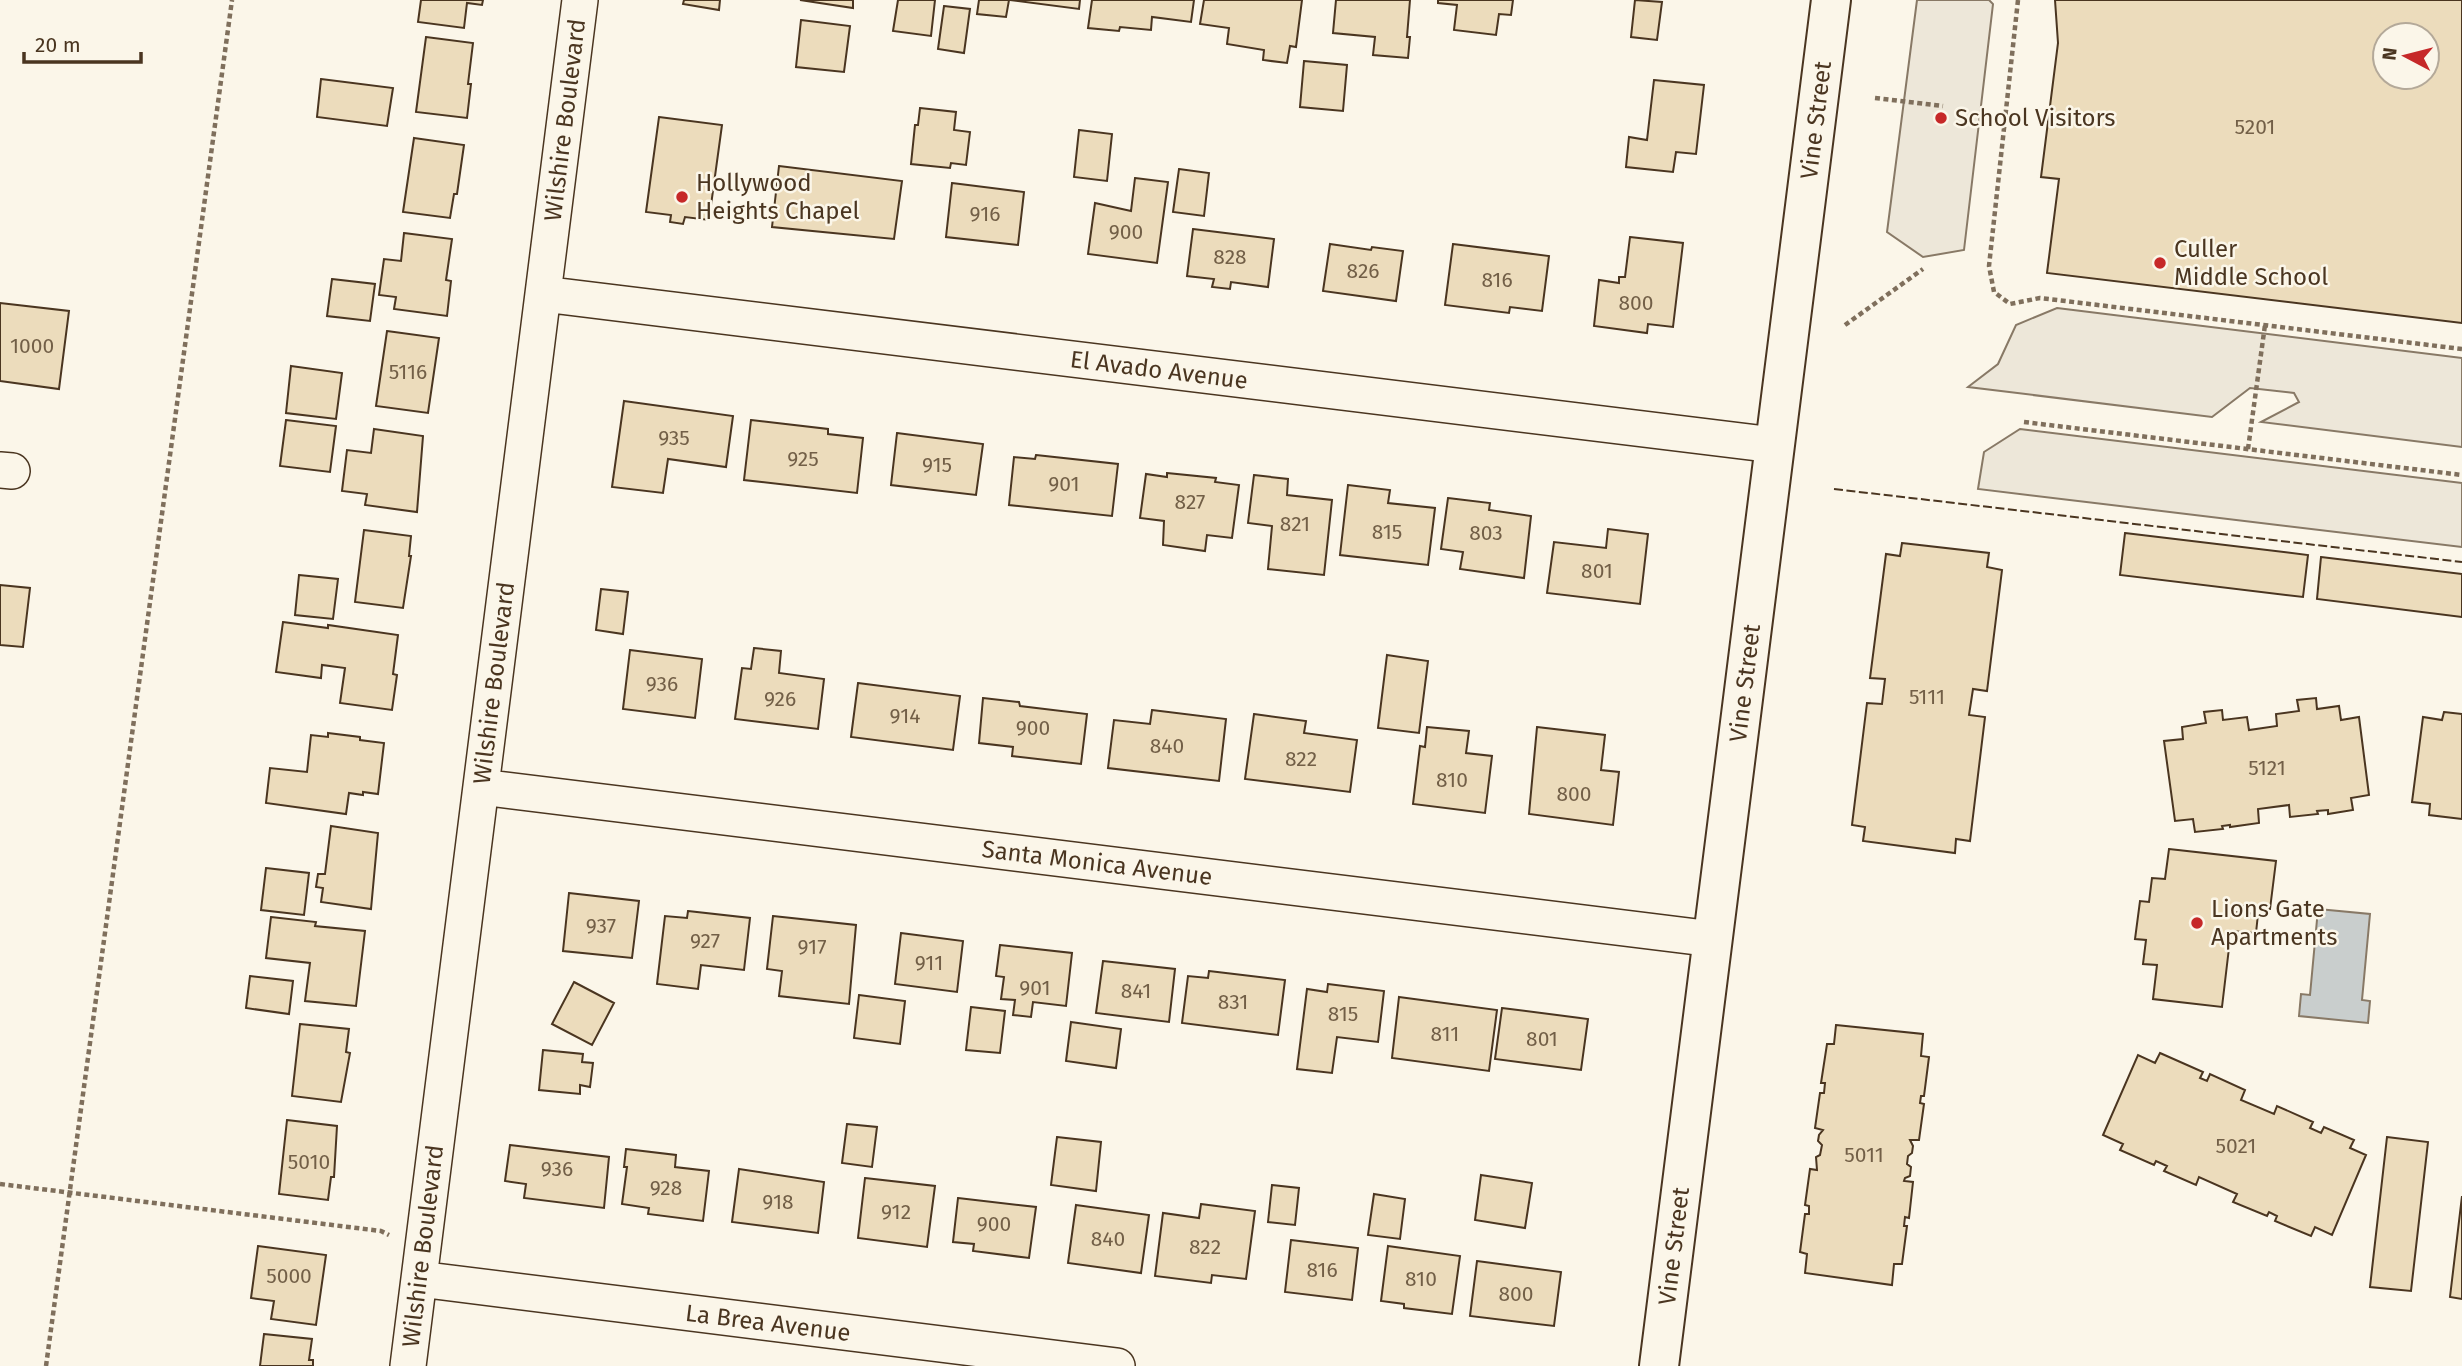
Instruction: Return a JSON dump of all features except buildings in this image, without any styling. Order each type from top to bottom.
[{"type":"main road","name":"Vine Street","points":[[1659,1366],[1831,0]]},
{"type":"street","name":"Wilshire Boulevard","points":[[408,1366],[580,0]]},
{"type":"street","name":"El Avado Avenue","points":[[543,293],[1774,445]]},
{"type":"street","name":"Santa Monica Avenue","points":[[481,787],[1713,939]]},
{"type":"street","name":"La Brea Avenue","points":[[419,1279],[1117,1366]]},
{"type":"path","points":[[46,1366],[232,0]]},
{"type":"path","points":[[2018,0],[1989,266],[1994,292],[2010,304],[2040,298],[2462,349]]},
{"type":"path","points":[[1875,98],[1943,106]]},
{"type":"path","points":[[1845,325],[1923,269]]},
{"type":"path","points":[[2248,449],[2265,325]]},
{"type":"path","points":[[2024,422],[2462,475]]},
{"type":"path","points":[[0,1184],[381,1231],[385,1235],[393,1236]]},
{"type":"shaded area","name":"School Visitors","points":[[1917,0],[1989,0],[1993,4],[1964,250],[1923,257],[1887,232]]},
{"type":"shaded area","points":[[2057,308],[2462,358],[2462,447],[2261,422],[2299,402],[2294,393],[2250,388],[2212,417],[1968,387],[1998,364],[2016,325]]},
{"type":"shaded area","points":[[2020,429],[2462,483],[2462,547],[1978,489],[1984,452]]},
{"type":"shaded area","points":[[2318,909],[2370,914],[2362,1000],[2370,1001],[2368,1023],[2299,1016],[2301,994],[2310,995]]},
{"type":"fence","points":[[1834,489],[2462,562]]},
{"type":"place","name":"School Visitors","points":[[1941,118]]},
{"type":"place","name":"Hollywood Heights Chapel","points":[[682,197]]},
{"type":"place","name":"Culler Middle School","points":[[2160,263]]},
{"type":"place","name":"Lions Gate Apartments","points":[[2197,923]]}]
